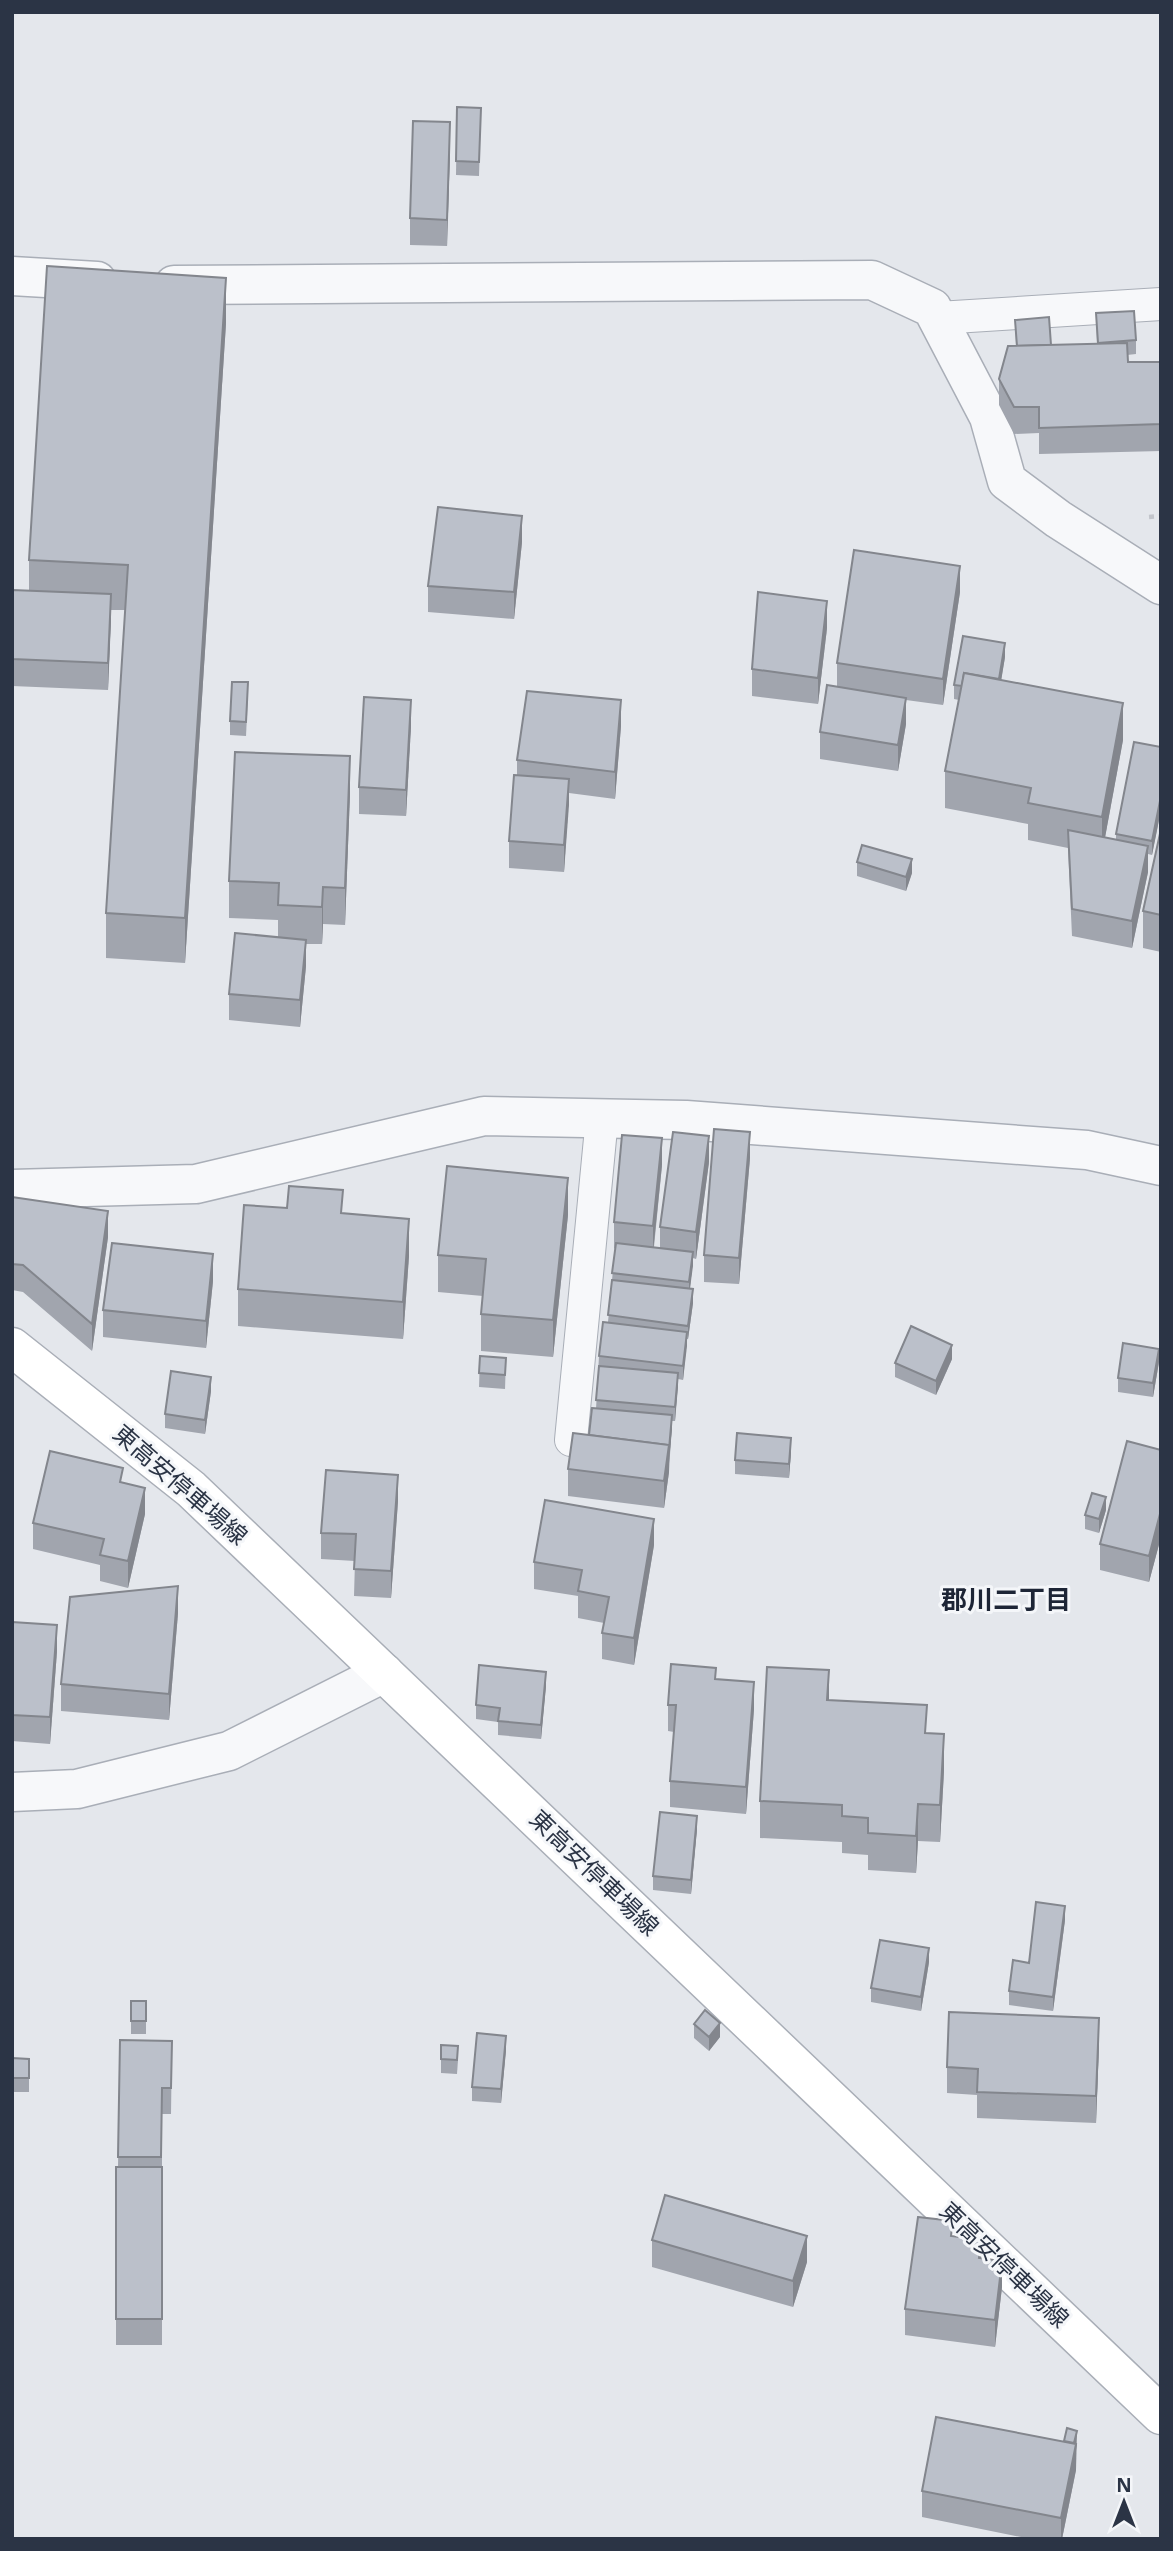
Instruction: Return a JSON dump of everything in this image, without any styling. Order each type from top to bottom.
[{"type":"main road","name":"東高安停車場線","points":[[12,1348],[191,1489],[1157,2408]]},
{"type":"street","points":[[12,276],[134,284],[872,279],[932,308],[989,417],[1007,481],[1058,519],[1161,585]]},
{"type":"street","points":[[12,1189],[196,1184],[484,1116],[686,1120],[1087,1150],[1161,1166]]},
{"type":"street","points":[[12,1792],[77,1789],[229,1751],[384,1673]]},
{"type":"lane","points":[[938,318],[1161,304]]},
{"type":"lane","points":[[571,1440],[603,1118]]},
{"type":"building","points":[[457,107],[481,108],[479,162],[456,161]]},
{"type":"building","points":[[413,121],[450,122],[447,220],[410,218]]},
{"type":"building","points":[[47,266],[226,278],[185,918],[106,913],[128,565],[29,560]]},
{"type":"building","points":[[1134,311],[1136,340],[1098,343],[1096,313]]},
{"type":"building","points":[[1049,317],[1051,345],[1017,346],[1015,320]]},
{"type":"building","points":[[1127,343],[1128,362],[1161,362],[1161,424],[1039,428],[1039,407],[1014,407],[999,379],[1008,346]]},
{"type":"building","points":[[438,507],[522,516],[514,592],[428,586]]},
{"type":"building","points":[[854,550],[960,566],[943,679],[837,663]]},
{"type":"building","points":[[12,590],[111,594],[108,663],[12,659]]},
{"type":"building","points":[[758,592],[827,601],[818,678],[752,669]]},
{"type":"building","points":[[963,636],[1005,643],[999,679],[964,673],[962,686],[954,685]]},
{"type":"building","points":[[964,673],[1123,703],[1102,817],[1028,803],[1031,788],[945,771]]},
{"type":"building","points":[[232,682],[248,682],[246,722],[230,721]]},
{"type":"building","points":[[827,685],[906,698],[898,745],[820,732]]},
{"type":"building","points":[[527,691],[621,700],[615,772],[517,760]]},
{"type":"building","points":[[364,697],[411,700],[406,790],[359,787]]},
{"type":"building","points":[[1134,742],[1161,747],[1161,796],[1152,841],[1116,834]]},
{"type":"building","points":[[235,752],[350,756],[345,888],[323,887],[322,907],[278,905],[279,883],[229,881]]},
{"type":"building","points":[[514,775],[569,779],[564,845],[509,841]]},
{"type":"building","points":[[1161,829],[1161,915],[1143,911]]},
{"type":"building","points":[[1068,830],[1148,846],[1132,921],[1072,909]]},
{"type":"building","points":[[862,845],[912,859],[906,877],[857,862]]},
{"type":"building","points":[[235,933],[306,940],[300,1000],[229,994]]},
{"type":"building","points":[[714,1129],[750,1132],[739,1258],[704,1255]]},
{"type":"building","points":[[673,1132],[709,1136],[696,1232],[660,1227]]},
{"type":"building","points":[[622,1135],[662,1138],[653,1226],[614,1222]]},
{"type":"building","points":[[447,1166],[568,1178],[553,1320],[481,1314],[486,1259],[438,1255]]},
{"type":"building","points":[[289,1186],[343,1190],[341,1213],[409,1219],[403,1302],[238,1289],[244,1205],[287,1208]]},
{"type":"building","points":[[12,1197],[108,1211],[92,1324],[23,1265],[12,1264]]},
{"type":"building","points":[[112,1243],[213,1254],[206,1321],[103,1310]]},
{"type":"building","points":[[616,1243],[693,1252],[689,1282],[612,1273]]},
{"type":"building","points":[[612,1280],[693,1289],[688,1326],[608,1315]]},
{"type":"building","points":[[603,1322],[687,1332],[683,1366],[599,1356]]},
{"type":"building","points":[[911,1326],[952,1345],[936,1381],[895,1363]]},
{"type":"building","points":[[1123,1343],[1159,1349],[1153,1383],[1118,1378]]},
{"type":"building","points":[[480,1356],[506,1358],[505,1375],[479,1373]]},
{"type":"building","points":[[599,1366],[678,1373],[675,1407],[596,1400]]},
{"type":"building","points":[[171,1371],[211,1377],[205,1420],[165,1414]]},
{"type":"building","points":[[592,1408],[672,1415],[669,1449],[669,1445],[589,1435]]},
{"type":"building","points":[[573,1433],[669,1445],[664,1481],[568,1469]]},
{"type":"building","points":[[737,1433],[791,1438],[789,1464],[735,1460]]},
{"type":"building","points":[[1127,1441],[1161,1450],[1161,1510],[1149,1556],[1100,1544]]},
{"type":"building","points":[[50,1451],[123,1468],[120,1482],[145,1488],[128,1561],[100,1555],[104,1539],[33,1523]]},
{"type":"building","points":[[326,1470],[398,1475],[391,1571],[354,1569],[356,1534],[321,1533]]},
{"type":"building","points":[[1092,1493],[1106,1497],[1099,1519],[1085,1515]]},
{"type":"building","points":[[545,1500],[654,1519],[634,1638],[602,1633],[609,1597],[578,1591],[582,1570],[534,1562]]},
{"type":"building","points":[[178,1586],[169,1694],[61,1684],[70,1597]]},
{"type":"building","points":[[12,1622],[57,1625],[50,1717],[12,1715]]},
{"type":"building","points":[[671,1664],[716,1668],[715,1679],[754,1682],[746,1787],[670,1781],[676,1705],[668,1705]]},
{"type":"building","points":[[479,1665],[546,1672],[541,1725],[498,1721],[500,1708],[476,1705]]},
{"type":"building","points":[[767,1667],[829,1670],[827,1700],[927,1705],[925,1733],[944,1734],[940,1805],[918,1804],[916,1836],[868,1833],[868,1818],[842,1816],[842,1805],[760,1801]]},
{"type":"building","points":[[660,1812],[697,1816],[691,1880],[653,1876]]},
{"type":"building","points":[[1036,1902],[1065,1906],[1053,1997],[1009,1991],[1013,1960],[1029,1963]]},
{"type":"building","points":[[880,1940],[929,1948],[921,1997],[871,1988]]},
{"type":"building","points":[[131,2001],[146,2001],[146,2021],[131,2021]]},
{"type":"building","points":[[705,2010],[720,2023],[709,2037],[694,2024]]},
{"type":"building","points":[[949,2012],[1099,2018],[1096,2096],[977,2092],[978,2069],[947,2067]]},
{"type":"building","points":[[477,2033],[506,2036],[501,2089],[472,2087]]},
{"type":"building","points":[[120,2040],[172,2041],[171,2088],[162,2088],[161,2157],[118,2157]]},
{"type":"building","points":[[441,2045],[458,2046],[457,2060],[441,2059]]},
{"type":"building","points":[[12,2058],[29,2059],[29,2078],[12,2078]]},
{"type":"building","points":[[116,2167],[162,2167],[162,2319],[116,2319]]},
{"type":"building","points":[[665,2195],[807,2236],[793,2281],[652,2240]]},
{"type":"building","points":[[918,2217],[953,2221],[951,2236],[982,2240],[979,2258],[1002,2261],[995,2320],[905,2309]]},
{"type":"building","points":[[936,2417],[1076,2444],[1061,2518],[922,2491]]},
{"type":"building","points":[[1067,2428],[1077,2431],[1074,2443],[1064,2441]]},
{"type":"district","name":"郡川二丁目","points":[[1006,1600]]}]
